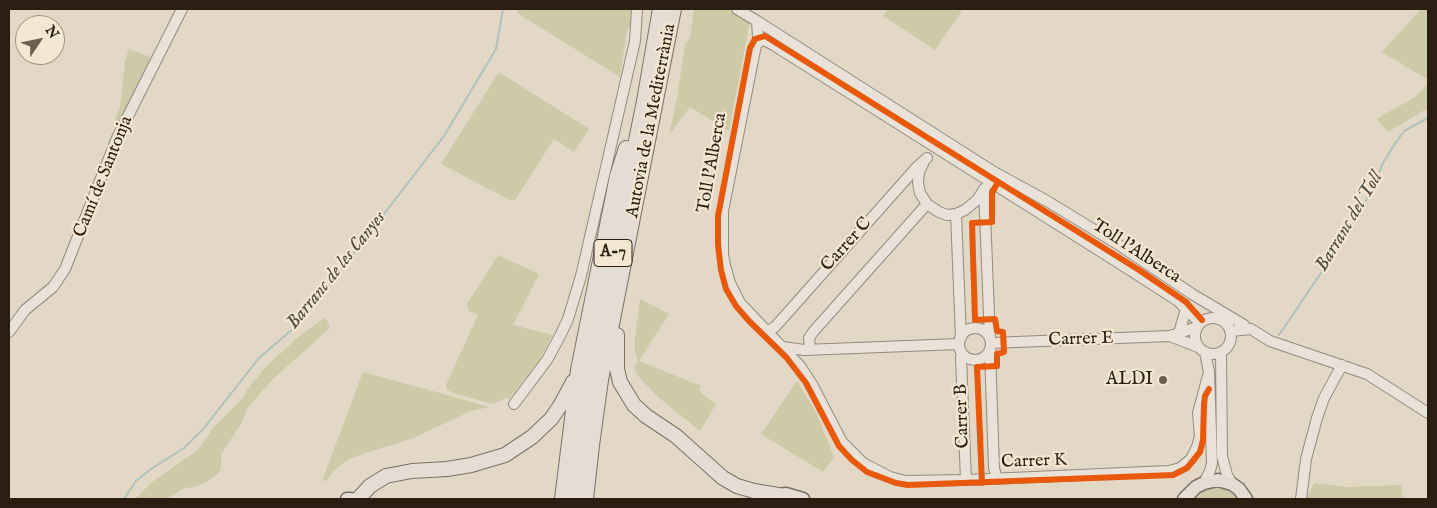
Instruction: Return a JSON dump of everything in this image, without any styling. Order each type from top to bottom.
[{"type":"highway","name":"Autovia de la Mediterrània","points":[[573,499],[578,444],[588,379],[644,101],[660,9]]},
{"type":"highway","name":"Autovia de la Mediterrània","points":[[586,499],[601,380],[674,9]]},
{"type":"highway","points":[[562,499],[578,370],[617,176],[627,146],[633,119],[644,101]]},
{"type":"highway","points":[[617,297],[620,316],[616,337],[617,369],[620,382],[634,405],[646,416],[676,436],[723,478],[737,486],[773,497]]},
{"type":"highway","points":[[358,499],[370,486],[386,476],[412,471],[447,469],[471,465],[505,455],[539,431],[560,406],[578,370]]},
{"type":"main road","points":[[1187,497],[1204,482],[1218,480],[1232,484],[1247,498]]},
{"type":"main road","points":[[773,497],[795,495],[803,499]]},
{"type":"street","name":"Camí de Santonja","points":[[9,332],[25,310],[53,288],[65,270],[117,138],[182,9]]},
{"type":"street","points":[[514,404],[547,360],[568,319],[579,285],[635,41],[637,9]]},
{"type":"street","points":[[737,9],[994,172],[1047,201],[1119,245],[1246,328]]},
{"type":"street","points":[[757,21],[758,37],[761,40],[775,46],[936,147],[987,186],[1130,270],[1178,301],[1186,309],[1198,325],[1195,338],[1202,349],[1209,372],[1212,463],[1204,482]]},
{"type":"street","name":"Carrer K","points":[[761,40],[756,45],[723,211],[724,260],[730,284],[737,296],[748,312],[796,362],[813,386],[842,442],[863,464],[884,475],[906,481],[1169,472],[1180,468],[1191,459],[1197,447],[1200,436],[1198,413],[1209,372]]},
{"type":"street","points":[[936,147],[919,172],[918,183],[920,193],[927,204],[947,215],[956,214],[970,207],[987,186]]},
{"type":"street","name":"Carrer C","points":[[767,332],[774,327],[927,158]]},
{"type":"street","name":"Carrer B","points":[[987,186],[994,468],[997,479]]},
{"type":"street","name":"Carrer C","points":[[807,350],[813,332],[927,204]]},
{"type":"street","name":"Carrer B","points":[[956,214],[966,480]]},
{"type":"street","points":[[1174,335],[1185,317],[1186,309]]},
{"type":"street","points":[[1210,317],[1222,319],[1229,325],[1232,331],[1229,346],[1215,354],[1174,335],[1198,325],[1210,317]]},
{"type":"street","points":[[976,328],[985,332],[990,344],[983,358],[974,360],[965,357],[961,345],[967,331],[976,328]]},
{"type":"street","points":[[1232,331],[1246,328],[1251,329],[1270,341],[1367,374],[1428,413]]},
{"type":"street","name":"Carrer E","points":[[990,344],[1174,335]]},
{"type":"street","points":[[783,347],[807,350],[961,345]]},
{"type":"street","points":[[796,362],[798,356],[807,350]]},
{"type":"street","points":[[1221,352],[1222,456],[1227,475],[1232,484]]},
{"type":"street","points":[[1301,499],[1306,459],[1317,418],[1324,398],[1342,365]]},
{"type":"shaded area","points":[[518,9],[632,9],[631,25],[627,30],[620,77],[517,13]]},
{"type":"shaded area","points":[[694,9],[728,9],[750,21],[729,131],[690,107],[669,135],[685,44],[690,38]]},
{"type":"shaded area","points":[[888,9],[963,9],[935,50],[883,16]]},
{"type":"shaded area","points":[[1421,9],[1428,9],[1428,80],[1382,52]]},
{"type":"shaded area","points":[[129,49],[153,58],[120,127],[115,120],[120,107],[125,62]]},
{"type":"shaded area","points":[[499,72],[589,129],[574,152],[554,139],[515,200],[510,200],[441,164]]},
{"type":"shaded area","points":[[1428,83],[1428,108],[1388,132],[1377,119],[1415,97]]},
{"type":"shaded area","points":[[498,255],[539,274],[513,325],[553,335],[538,362],[509,399],[506,398],[493,404],[452,393],[446,388],[446,385],[478,315],[469,311],[467,304]]},
{"type":"shaded area","points":[[640,299],[669,314],[639,361],[701,386],[699,390],[701,393],[716,404],[700,431],[658,397],[638,376],[634,367],[638,362],[635,351],[635,339]]},
{"type":"shaded area","points":[[324,318],[330,328],[274,378],[248,407],[241,424],[221,454],[221,469],[218,474],[194,487],[184,488],[166,499],[135,499],[152,482],[199,449],[213,428],[243,398],[247,390],[265,368],[297,338]]},
{"type":"shaded area","points":[[363,372],[489,407],[471,411],[411,439],[349,459],[333,471],[327,480],[322,481]]},
{"type":"shaded area","points":[[797,381],[817,414],[834,457],[823,472],[761,434]]},
{"type":"shaded area","points":[[1314,483],[1348,487],[1401,485],[1403,498],[1306,499]]},
{"type":"shaded area","points":[[1220,486],[1228,489],[1239,499],[1195,499],[1203,490]]},
{"type":"waterway","name":"Barranc de les Canyes","points":[[124,499],[136,481],[184,448],[204,428],[259,358],[301,322],[444,136],[496,49],[503,9]]},
{"type":"waterway","name":"Barranc del Toll","points":[[1279,335],[1323,270],[1373,189],[1382,165],[1394,145],[1404,131],[1428,118]]},
{"type":"cycle path","name":"Toll l'Alberca","points":[[1202,320],[1186,302],[1139,270],[770,39],[765,36],[755,39],[750,48],[718,216],[718,245],[721,270],[726,289],[736,306],[786,357],[806,383],[839,446],[867,472],[896,483],[908,485],[1173,475],[1187,468],[1200,452],[1203,440],[1205,396],[1209,389]]},
{"type":"cycle path","points":[[982,483],[977,367],[997,366],[997,354],[1004,352],[1003,332],[997,331],[995,319],[975,320],[972,223],[992,222],[992,193],[998,182]]},
{"type":"place","name":"ALDI","points":[[1163,380]]}]
